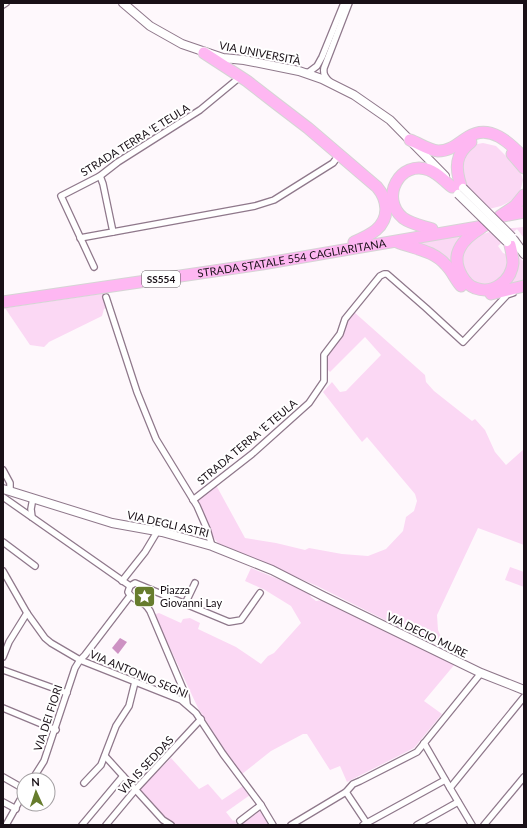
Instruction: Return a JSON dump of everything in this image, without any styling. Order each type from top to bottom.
[{"type":"highway","points":[[204,52],[302,124],[340,155],[382,193],[385,201],[385,217],[375,231],[354,242]]},
{"type":"highway","points":[[410,140],[429,149],[443,150],[453,147],[472,135],[488,132],[503,138],[524,158]]},
{"type":"highway","points":[[458,189],[456,163],[459,155],[464,147],[477,139],[491,139],[498,142],[524,168]]},
{"type":"highway","points":[[432,229],[407,221],[398,213],[392,199],[396,183],[405,173],[414,169],[423,169],[434,172],[458,189]]},
{"type":"highway","points":[[500,218],[515,206],[524,195]]},
{"type":"highway","points":[[500,218],[524,212]]},
{"type":"highway","points":[[500,218],[524,218]]},
{"type":"highway","points":[[482,224],[466,239],[457,254],[457,265],[466,283],[474,288],[482,290],[491,289],[500,285],[509,277],[512,270],[513,261],[511,242]]},
{"type":"highway","name":"STRADA STATALE 554 CAGLIARITANA","points":[[3,295],[285,254],[432,229],[482,224]]},
{"type":"highway","name":"STRADA STATALE 554 CAGLIARITANA","points":[[3,304],[17,300],[262,264],[397,242],[482,224]]},
{"type":"highway","points":[[397,242],[429,252],[439,258],[447,266],[457,282],[463,288],[472,293],[487,295],[524,286]]},
{"type":"street","name":"VIA UNIVERSITÀ","points":[[123,3],[150,26],[172,39],[204,52],[224,58],[286,68],[332,84],[354,95],[390,120],[522,252]]},
{"type":"street","points":[[303,73],[308,72],[317,66],[344,3]]},
{"type":"street","points":[[332,84],[326,78],[324,68],[349,3]]},
{"type":"street","name":"STRADA TERRA 'E TEULA","points":[[94,267],[61,196],[100,176],[118,162],[200,110],[240,77]]},
{"type":"street","points":[[80,238],[255,206],[274,200],[333,163],[340,155]]},
{"type":"street","points":[[100,176],[113,232]]},
{"type":"street","name":"STRADA TERRA 'E TEULA","points":[[194,500],[252,454],[309,403],[324,381],[324,354],[340,334],[344,319],[380,276],[387,274],[463,342],[508,295],[524,291]]},
{"type":"street","name":"STRADA TERRA 'E TEULA","points":[[106,297],[137,392],[156,439],[194,500],[207,529],[212,546]]},
{"type":"street","points":[[3,470],[10,483],[6,490]]},
{"type":"street","name":"VIA DEGLI ASTRI","points":[[6,490],[32,502],[112,523],[157,532],[212,546],[272,570],[323,596]]},
{"type":"street","points":[[3,497],[122,580],[229,622],[241,620],[260,593]]},
{"type":"street","points":[[20,509],[24,509],[32,502]]},
{"type":"street","points":[[32,502],[32,517]]},
{"type":"street","points":[[122,580],[145,552],[157,532]]},
{"type":"street","points":[[3,542],[35,566]]},
{"type":"street","name":"VIA ANTONIO SEGNI","points":[[3,571],[27,613],[45,638],[80,660],[181,700],[187,704],[201,719],[223,754],[261,805],[273,825]]},
{"type":"street","points":[[185,604],[195,583]]},
{"type":"street","points":[[133,584],[128,592],[130,596],[146,604],[186,696],[187,704]]},
{"type":"street","name":"VIA DEI FIORI","points":[[37,772],[44,762],[56,730],[67,693],[80,660],[130,596]]},
{"type":"street","name":"VIA DECIO MURE","points":[[323,596],[481,673],[524,690]]},
{"type":"street","points":[[3,657],[9,642],[27,613]]},
{"type":"street","points":[[3,670],[67,693]]},
{"type":"street","points":[[291,825],[346,792],[353,784],[417,752],[481,673]]},
{"type":"street","points":[[84,783],[101,765],[116,726],[129,706],[134,682]]},
{"type":"street","points":[[450,788],[524,697]]},
{"type":"street","points":[[3,708],[56,730]]},
{"type":"street","name":"VIA IS SEDDAS","points":[[106,825],[136,789],[201,719]]},
{"type":"street","points":[[424,743],[472,825]]},
{"type":"street","points":[[105,756],[163,820],[171,825]]},
{"type":"street","points":[[82,825],[123,776]]},
{"type":"street","points":[[3,777],[16,784]]},
{"type":"street","points":[[484,825],[524,777]]},
{"type":"street","points":[[346,792],[366,824],[445,780]]},
{"type":"street","points":[[3,802],[16,809],[6,825]]},
{"type":"street","points":[[417,825],[458,802]]},
{"type":"street","points":[[240,821],[261,805]]},
{"type":"street","points":[[158,825],[163,820]]},
{"type":"shaded area","points":[[483,143],[496,146],[520,170],[523,180],[520,192],[513,200],[501,206],[489,209],[466,186],[462,177],[462,156],[472,145]]},
{"type":"shaded area","points":[[524,227],[524,238],[517,229],[498,246],[503,253],[508,255],[509,268],[495,284],[479,285],[470,279],[462,267],[462,260],[463,253],[472,240],[489,232]]},
{"type":"shaded area","points":[[464,234],[455,270],[411,243]]},
{"type":"shaded area","points":[[514,252],[524,262],[524,283],[507,284]]},
{"type":"shaded area","points":[[107,293],[111,304],[104,309],[102,316],[49,342],[44,347],[30,345],[5,308]]},
{"type":"shaded area","points":[[354,312],[425,375],[426,382],[434,391],[472,421],[475,419],[485,430],[495,452],[506,465],[524,449],[524,545],[478,528],[437,615],[438,630],[442,639],[429,642],[317,586],[218,543],[213,537],[197,503],[198,499],[216,485],[245,538],[305,550],[309,548],[342,554],[368,556],[386,549],[403,531],[406,517],[414,511],[417,501],[415,494],[367,437],[362,442],[323,392],[332,382],[340,392],[346,391],[381,355],[365,337],[330,372],[328,370],[327,356],[342,337],[346,323]]},
{"type":"shaded area","points":[[510,567],[524,572],[524,587],[505,580]]},
{"type":"shaded area","points":[[251,568],[308,591],[311,597],[316,601],[322,600],[455,664],[424,701],[442,714],[414,748],[347,782],[340,766],[330,770],[307,734],[303,734],[271,751],[242,774],[231,760],[198,708],[156,618],[156,614],[159,613],[181,623],[183,619],[190,618],[200,623],[198,629],[236,647],[261,664],[268,656],[274,653],[301,623],[291,606],[265,590],[245,581]]},
{"type":"shaded area","points":[[120,638],[127,642],[118,654],[112,648]]},
{"type":"shaded area","points":[[171,758],[199,789],[208,784],[222,800],[243,786],[250,795],[226,812],[238,825],[174,825],[165,817],[140,789]]},
{"type":"shaded area","points":[[260,811],[269,825],[240,825]]},
{"type":"place","name":"Piazza Giovanni Lay","points":[[144,596]]}]
